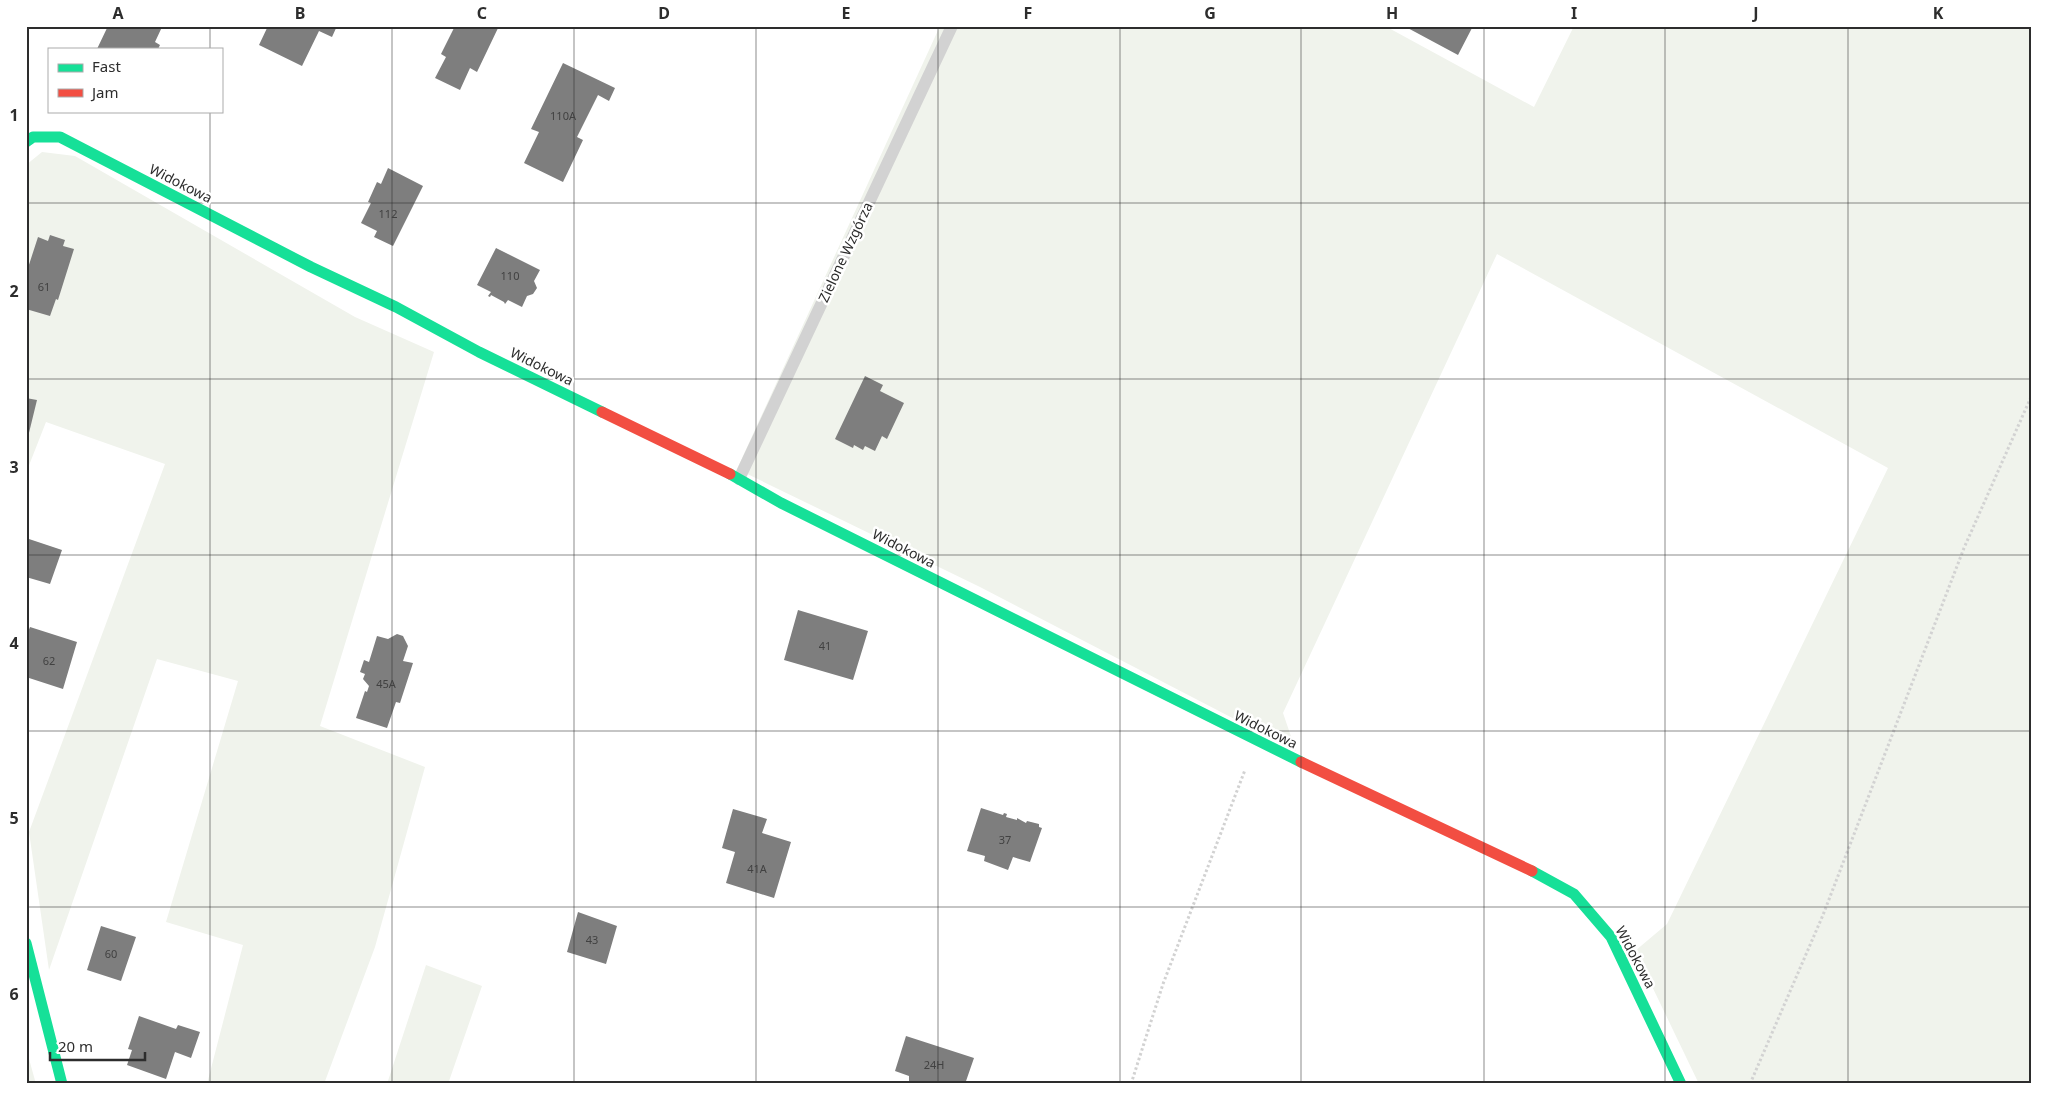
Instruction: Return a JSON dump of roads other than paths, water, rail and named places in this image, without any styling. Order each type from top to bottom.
[{"type":"street","name":"Widokowa","points":[[26,142],[32,138],[60,137],[311,267],[396,307],[480,352],[739,479],[790,507],[1256,741],[1525,867],[1574,894],[1611,937],[1681,1084]]},
{"type":"street","points":[[26,943],[62,1084]]},
{"type":"lane","name":"Zielone Wzgórza","points":[[739,479],[952,26]]}]
